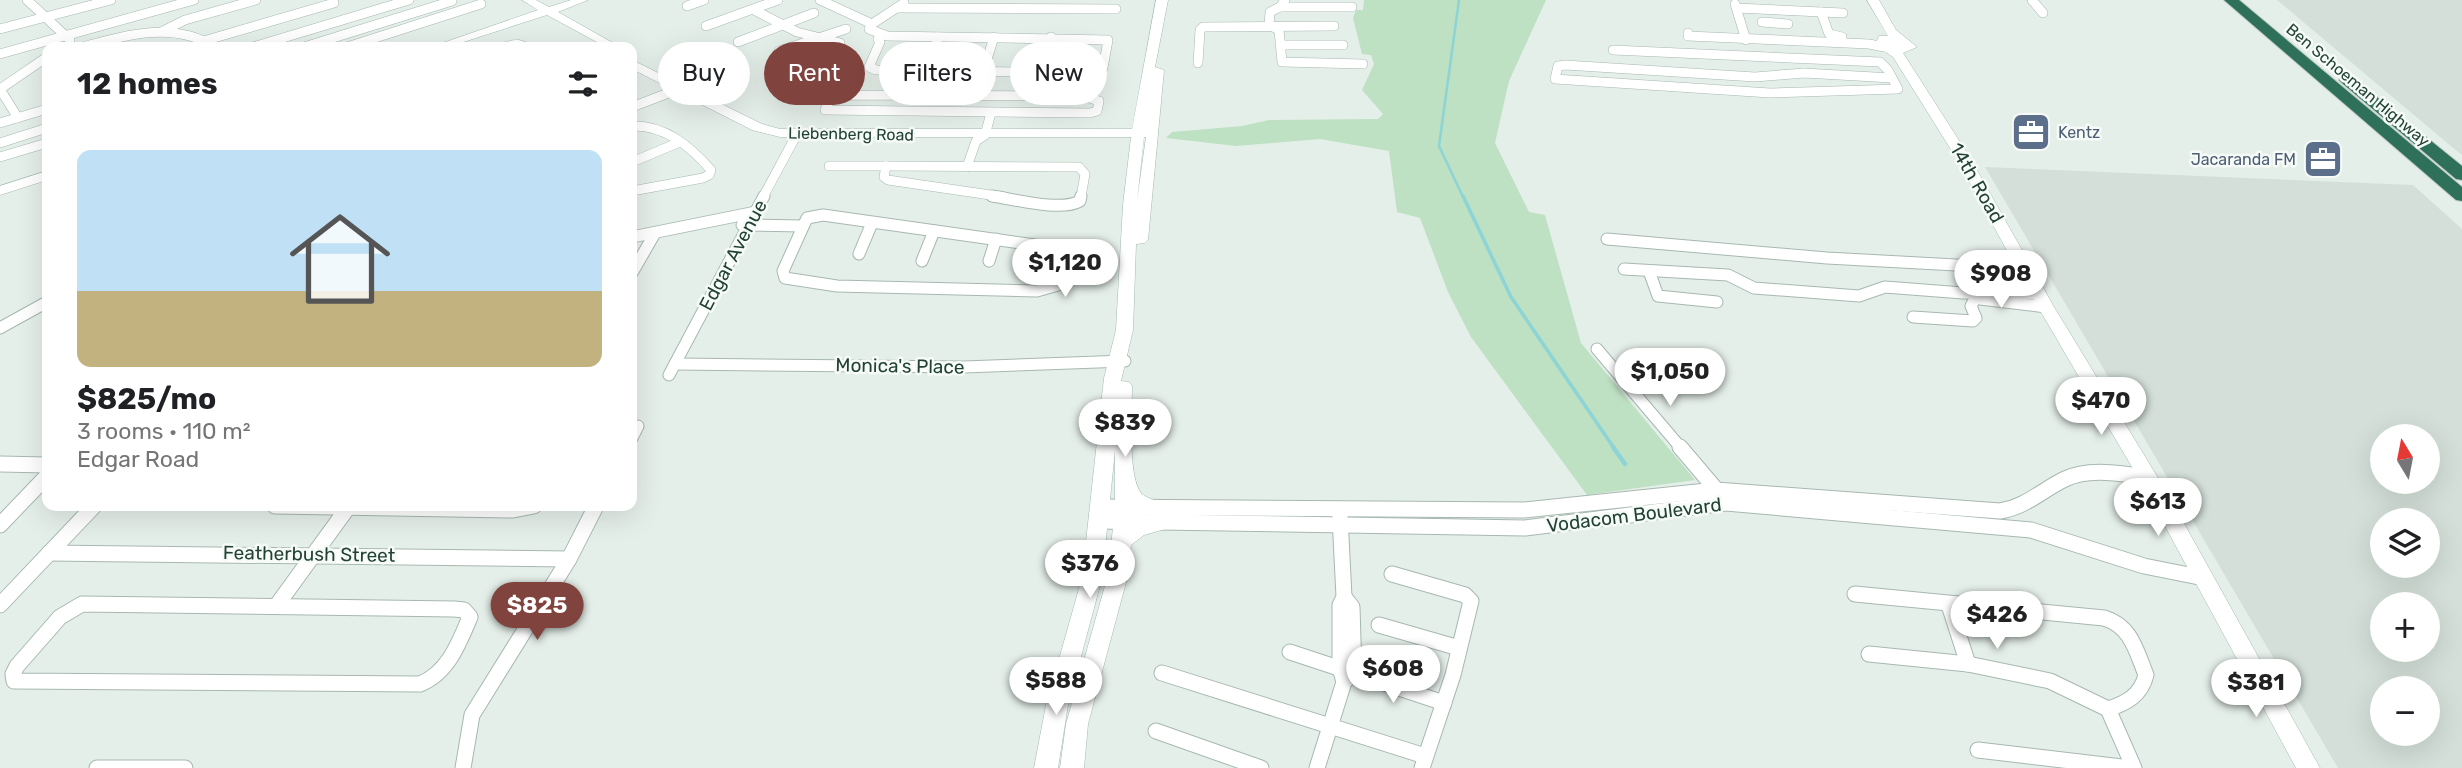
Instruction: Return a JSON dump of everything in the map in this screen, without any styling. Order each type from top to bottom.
[{"type":"highway","name":"Ben Schoeman Highway","points":[[2231,0],[2462,196]]},
{"type":"highway","name":"Ben Schoeman Highway","points":[[2251,0],[2462,175]]},
{"type":"street","points":[[27,0],[73,42]]},
{"type":"street","points":[[0,29],[111,0]]},
{"type":"street","points":[[43,42],[194,0]]},
{"type":"street","points":[[159,33],[185,20],[256,0]]},
{"type":"street","points":[[269,42],[409,0]]},
{"type":"street","points":[[546,15],[582,0]]},
{"type":"street","points":[[453,42],[589,0]]},
{"type":"street","points":[[687,6],[704,0]]},
{"type":"street","points":[[750,0],[782,25],[813,36],[824,36],[836,42]]},
{"type":"street","points":[[706,26],[778,0]]},
{"type":"street","points":[[820,0],[871,27]]},
{"type":"street","points":[[908,0],[871,27],[867,34],[880,37],[1051,37],[1108,40],[1107,46]]},
{"type":"street","points":[[1072,767],[1077,724],[1118,575],[1125,479],[1122,361],[1132,181],[1146,136],[1164,0]]},
{"type":"street","name":"14th Road","points":[[1870,0],[1891,44],[1934,110],[2148,477],[2308,768]]},
{"type":"street","points":[[2032,0],[2043,13]]},
{"type":"street","points":[[321,42],[452,1]]},
{"type":"street","points":[[516,23],[522,2],[603,42]]},
{"type":"street","points":[[207,40],[334,3]]},
{"type":"street","points":[[1269,25],[1270,12],[1282,4],[1352,7]]},
{"type":"street","points":[[364,42],[481,5]]},
{"type":"street","points":[[897,8],[1116,9]]},
{"type":"street","points":[[1737,8],[1751,25],[1757,38]]},
{"type":"street","points":[[1737,8],[1840,17]]},
{"type":"street","points":[[1737,8],[1745,38]]},
{"type":"street","points":[[1762,22],[1789,28],[1783,10]]},
{"type":"street","points":[[738,42],[814,13]]},
{"type":"street","points":[[546,15],[588,42]]},
{"type":"street","points":[[1823,16],[1830,36],[1860,38]]},
{"type":"street","points":[[461,42],[516,23]]},
{"type":"street","points":[[1269,25],[1279,30],[1283,63],[1363,64]]},
{"type":"street","points":[[1198,63],[1202,27],[1334,26]]},
{"type":"street","points":[[318,27],[340,42]]},
{"type":"street","points":[[806,42],[846,29]]},
{"type":"street","points":[[1706,90],[1696,56],[1686,47],[1690,31],[1745,38]]},
{"type":"street","points":[[100,42],[124,36],[159,33],[190,33],[209,42]]},
{"type":"street","points":[[1688,36],[1891,44]]},
{"type":"street","points":[[880,37],[880,42]]},
{"type":"street","points":[[937,42],[938,37]]},
{"type":"street","points":[[993,42],[995,37]]},
{"type":"street","points":[[1050,42],[1051,37]]},
{"type":"street","points":[[1696,56],[1703,51],[1705,37]]},
{"type":"street","points":[[0,54],[42,42]]},
{"type":"street","points":[[879,45],[870,68],[879,68]]},
{"type":"street","points":[[1281,45],[1343,45]]},
{"type":"street","points":[[1613,50],[1744,58],[1786,55],[1880,62],[1885,65],[1898,89],[1770,93],[1555,79],[1558,66],[1561,65],[1755,77],[1804,74],[1892,78]]},
{"type":"street","points":[[18,118],[2,101],[0,89],[42,60]]},
{"type":"street","name":"Liebenberg Road","points":[[637,61],[658,73]]},
{"type":"street","name":"Liebenberg Road","points":[[637,66],[658,77]]},
{"type":"street","points":[[0,78],[13,78]]},
{"type":"street","points":[[879,95],[836,95],[831,97],[825,110],[1090,113],[1097,111],[1100,101],[1083,96],[996,96]]},
{"type":"street","points":[[637,105],[658,99]]},
{"type":"street","name":"Liebenberg Road","points":[[715,105],[757,127],[797,134],[1146,136]]},
{"type":"street","points":[[967,113],[970,105]]},
{"type":"street","points":[[0,123],[42,111]]},
{"type":"street","points":[[967,167],[986,113]]},
{"type":"street","points":[[637,126],[653,126],[680,142],[700,157],[711,170],[709,175],[637,190]]},
{"type":"street","points":[[0,143],[42,130]]},
{"type":"street","name":"Edgar Avenue","points":[[669,375],[797,134]]},
{"type":"street","points":[[637,160],[680,142]]},
{"type":"street","points":[[0,157],[42,144]]},
{"type":"street","points":[[829,166],[886,166],[967,167],[1076,166],[1085,174],[1082,198],[1075,204],[1055,205],[895,182],[885,179],[886,166]]},
{"type":"street","points":[[0,192],[42,178]]},
{"type":"street","points":[[637,236],[690,225],[753,218],[804,222],[822,215],[1059,249],[1062,253],[1062,273],[1058,285],[1037,291],[838,286],[789,280],[785,278],[783,271],[804,222]]},
{"type":"street","points":[[859,254],[872,223]]},
{"type":"street","points":[[922,261],[934,231]]},
{"type":"street","points":[[637,265],[656,233]]},
{"type":"street","points":[[989,261],[996,239]]},
{"type":"street","points":[[1607,239],[1993,267]]},
{"type":"street","points":[[1913,317],[1973,321],[1976,318],[1971,306],[1973,295],[1963,266]]},
{"type":"street","points":[[1624,269],[1728,275],[1754,288],[1859,296],[1885,287],[1973,295],[2000,303],[2043,300]]},
{"type":"street","points":[[1649,271],[1658,296],[1717,302]]},
{"type":"street","points":[[0,328],[42,305]]},
{"type":"street","points":[[1597,349],[1726,503]]},
{"type":"street","points":[[1046,768],[1057,705],[1091,578],[1113,378],[1122,361]]},
{"type":"street","name":"Monica's Place","points":[[675,363],[964,367],[1122,361]]},
{"type":"street","points":[[0,464],[42,465]]},
{"type":"street","name":"Vodacom Boulevard","points":[[1098,514],[1123,524],[1158,515],[1340,509],[1541,510],[1662,494],[1716,490],[2014,510],[2074,476],[2105,472],[2148,477]]},
{"type":"street","points":[[1123,524],[1137,530],[1158,515],[1135,498],[1125,479]]},
{"type":"street","points":[[0,525],[42,482]]},
{"type":"street","name":"Vodacom Boulevard","points":[[1158,515],[1341,525],[1524,528],[1726,503],[2031,530],[2061,536],[2109,555],[2160,570],[2204,578]]},
{"type":"street","points":[[1317,768],[1346,674],[1352,607],[1344,597],[1340,509]]},
{"type":"street","points":[[0,605],[89,511]]},
{"type":"street","points":[[278,604],[345,511]]},
{"type":"street","points":[[463,768],[472,715],[569,559],[593,511]]},
{"type":"street","name":"Featherbush Street","points":[[49,553],[569,559]]},
{"type":"street","points":[[1162,673],[1424,762],[1444,703],[1471,598],[1392,573]]},
{"type":"street","points":[[1855,594],[2104,618],[2121,624],[2127,630],[2146,675],[2140,693],[2120,706],[2108,709],[2050,681],[1968,664],[1869,654]]},
{"type":"street","points":[[82,604],[278,604],[454,609],[464,610],[470,617],[443,667],[431,681],[420,684],[14,681],[13,674],[17,666],[60,617],[82,604]]},
{"type":"street","points":[[1949,605],[1968,664]]},
{"type":"street","points":[[1379,625],[1459,648]]},
{"type":"street","points":[[1290,652],[1346,674],[1444,703]]},
{"type":"street","points":[[1978,750],[2132,768],[2108,709]]},
{"type":"street","points":[[1156,731],[1261,768]]},
{"type":"street","points":[[97,768],[185,768]]},
{"type":"shaded area","points":[[2277,0],[2462,0],[2462,155],[2452,147]]},
{"type":"shaded area","points":[[1985,167],[2413,185],[2462,229],[2462,768],[2338,768]]},
{"type":"green space","points":[[1364,0],[1546,0],[1509,81],[1495,143],[1529,212],[1545,215],[1581,343],[1695,480],[1587,495],[1471,337],[1448,292],[1420,218],[1397,212],[1389,151],[1320,139],[1236,146],[1166,138],[1172,132],[1242,126],[1269,120],[1378,119],[1383,114],[1362,90],[1374,64],[1371,55],[1362,54],[1353,18],[1356,10],[1363,10]]},
{"type":"waterway","points":[[1459,0],[1439,146],[1463,197]]},
{"type":"waterway","points":[[1463,196],[1511,297],[1614,448]]},
{"type":"waterway","points":[[1613,447],[1625,464]]},
{"type":"place","name":"Kentz","points":[[2031,132]]},
{"type":"place","name":"Jacaranda FM","points":[[2323,159]]}]
